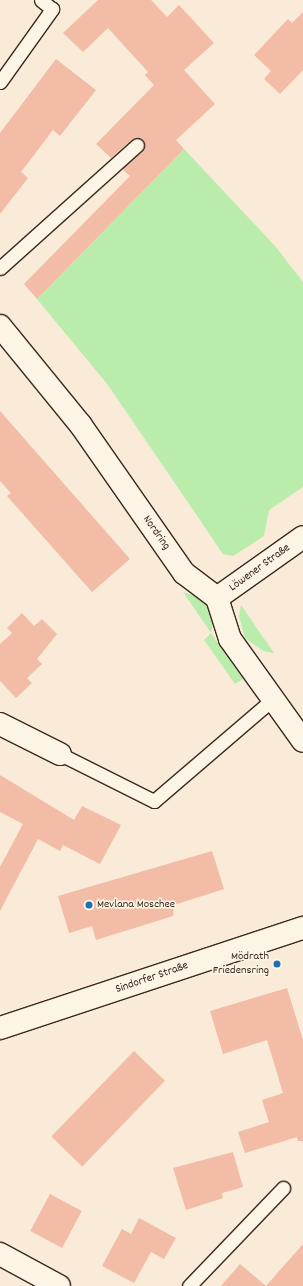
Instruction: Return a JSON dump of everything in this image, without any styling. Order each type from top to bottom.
[{"type":"street","name":"Nordring","points":[[0,326],[80,424],[184,573],[217,598]]},
{"type":"street","name":"Löwener Straße","points":[[217,598],[303,537]]},
{"type":"street","points":[[217,598],[230,638],[274,698],[303,741]]},
{"type":"street","points":[[0,724],[60,754]]},
{"type":"street","name":"Sindorfer Straße","points":[[0,1028],[303,928]]},
{"type":"street","points":[[0,1254],[59,1286]]},
{"type":"lane","points":[[0,82],[52,9],[42,0]]},
{"type":"lane","points":[[0,268],[137,145]]},
{"type":"lane","points":[[60,754],[154,801],[274,698]]},
{"type":"lane","points":[[189,1286],[283,1188]]},
{"type":"green space","points":[[184,149],[275,246],[303,282],[303,487],[269,510],[264,536],[233,556],[223,554],[108,385],[37,299]]},
{"type":"green space","points":[[183,592],[201,598],[208,605],[213,624],[211,633]]},
{"type":"green space","points":[[241,605],[274,653],[263,651],[245,638],[239,616]]},
{"type":"green space","points":[[211,633],[243,679],[235,684],[204,640]]},
{"type":"building","points":[[98,0],[151,0],[167,17],[179,5],[214,43],[184,70],[215,104],[176,140],[184,149],[37,299],[24,284],[130,176],[122,169],[145,147],[143,139],[135,137],[111,158],[96,144],[154,85],[145,75],[148,72],[108,28],[83,52],[63,33]]},
{"type":"building","points":[[303,12],[303,70],[280,94],[264,79],[271,71],[254,55],[288,19],[292,23]]},
{"type":"building","points":[[56,59],[96,90],[60,136],[53,130],[21,172],[28,178],[0,214],[0,133]]},
{"type":"building","points":[[0,411],[130,559],[92,592],[7,496],[11,493],[0,481]]},
{"type":"building","points":[[22,613],[34,626],[42,619],[57,634],[37,659],[42,664],[27,678],[32,683],[16,698],[0,681],[0,644],[12,633],[7,628]]},
{"type":"building","points":[[0,775],[74,820],[82,806],[121,825],[100,864],[63,845],[60,851],[38,839],[0,911],[0,867],[23,824],[0,812]]},
{"type":"building","points":[[212,851],[224,889],[174,905],[173,916],[96,940],[92,926],[69,933],[58,896]]},
{"type":"building","points":[[287,988],[303,1040],[303,1141],[298,1141],[297,1137],[245,1153],[238,1132],[269,1122],[262,1100],[283,1093],[267,1040],[223,1054],[210,1011]]},
{"type":"building","points":[[134,1051],[165,1081],[82,1166],[51,1137]]},
{"type":"building","points":[[233,1152],[243,1187],[222,1193],[223,1198],[186,1210],[173,1168]]},
{"type":"building","points":[[50,1194],[82,1211],[62,1248],[30,1231]]},
{"type":"building","points":[[139,1218],[176,1238],[164,1259],[151,1252],[134,1283],[102,1266],[122,1229],[131,1234]]},
{"type":"building","points":[[303,1244],[303,1286],[266,1286]]},
{"type":"building","points":[[240,1264],[266,1286],[221,1286]]},
{"type":"place","name":"Mevlana Moschee","points":[[89,905]]},
{"type":"place","name":"Mödrath Friedensring","points":[[277,964]]}]
